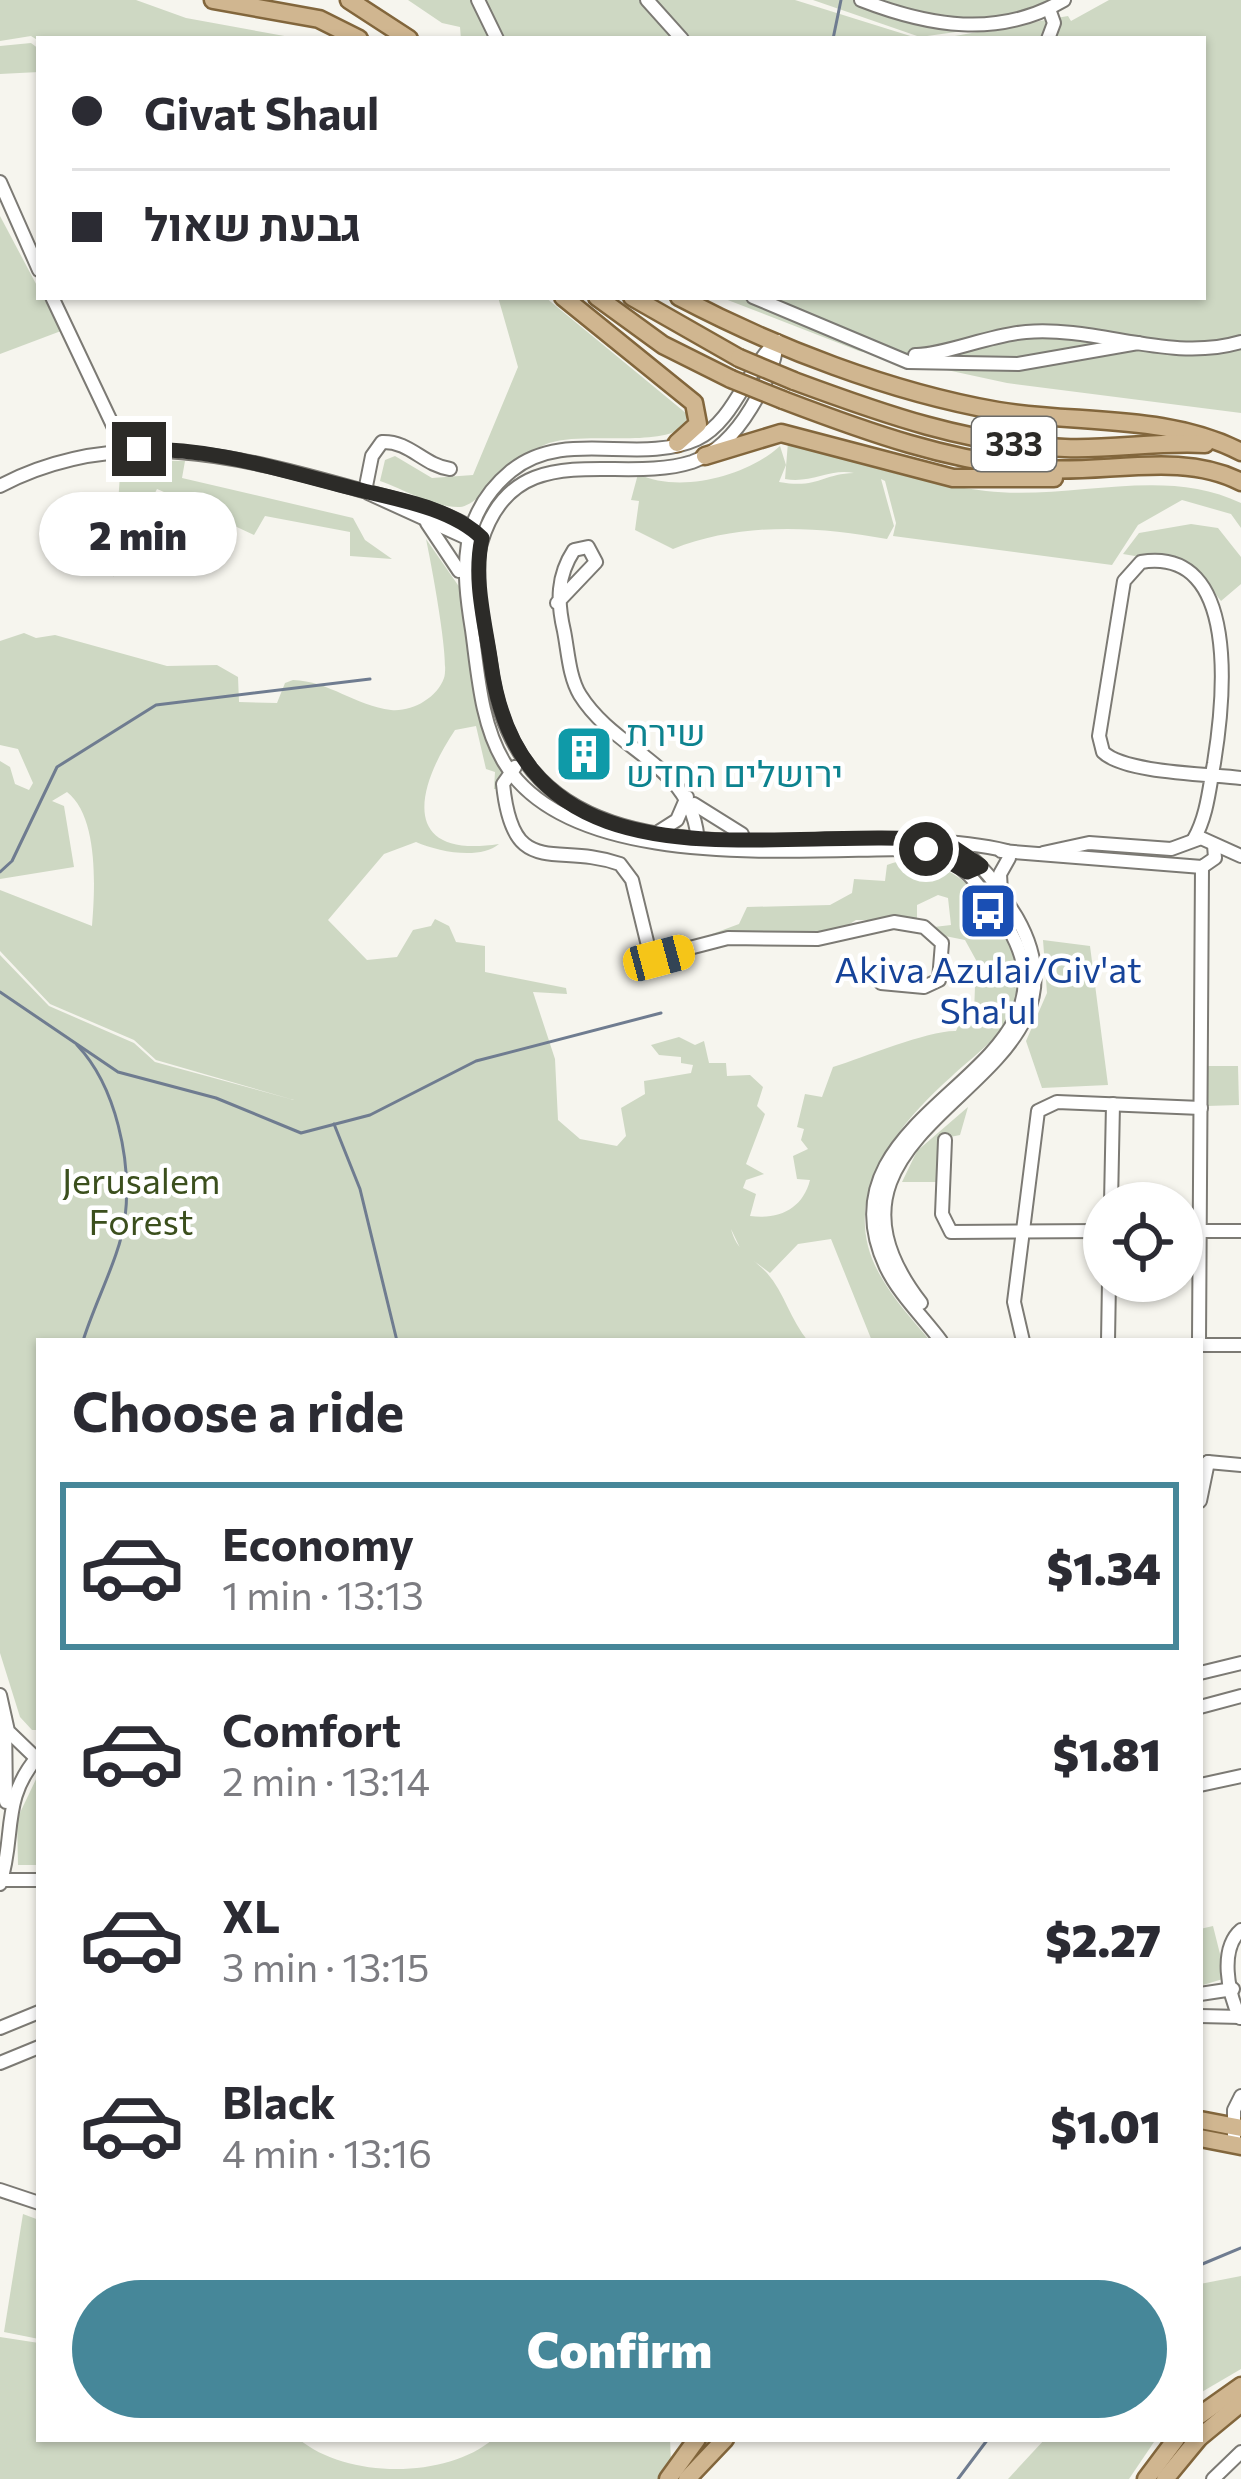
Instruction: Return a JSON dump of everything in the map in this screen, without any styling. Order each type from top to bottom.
[{"type":"main road","points":[[213,0],[319,19],[353,36]]},
{"type":"main road","points":[[349,0],[404,36]]},
{"type":"main road","points":[[567,300],[694,403],[698,424],[677,443]]},
{"type":"main road","name":"333","points":[[601,300],[663,345],[731,379],[944,453],[1040,469],[1206,470],[1241,482]]},
{"type":"main road","name":"333","points":[[637,300],[740,358],[898,419],[999,442],[1069,449],[1196,443],[1241,452]]},
{"type":"main road","points":[[686,300],[777,341],[934,397],[1027,415],[1175,429],[1241,452]]},
{"type":"main road","points":[[705,456],[781,433],[953,478],[1052,479],[1116,470]]},
{"type":"main road","points":[[1203,2121],[1238,2132]]},
{"type":"main road","points":[[1203,2138],[1238,2132]]},
{"type":"main road","points":[[1203,2413],[1241,2386]]},
{"type":"main road","points":[[1203,2435],[1241,2403]]},
{"type":"main road","points":[[668,2479],[695,2442]]},
{"type":"main road","points":[[687,2479],[722,2442]]},
{"type":"main road","points":[[1146,2479],[1174,2442]]},
{"type":"main road","points":[[1165,2479],[1196,2442]]},
{"type":"street","points":[[478,0],[495,36]]},
{"type":"street","points":[[647,0],[679,36]]},
{"type":"street","points":[[861,0],[924,22],[954,26],[988,25],[1049,9],[1064,0]]},
{"type":"street","points":[[1049,9],[1054,23],[1049,36]]},
{"type":"street","points":[[0,182],[36,263]]},
{"type":"street","points":[[53,300],[125,451]]},
{"type":"street","points":[[761,300],[908,362],[1018,364],[1138,343]]},
{"type":"street","points":[[915,355],[1030,332],[1070,331],[1206,350],[1241,342]]},
{"type":"street","points":[[440,514],[467,512],[511,471],[555,450],[677,443],[711,429],[777,341]]},
{"type":"street","points":[[777,341],[771,373],[750,410],[736,431],[705,456],[680,464],[606,465],[544,474],[512,493],[482,538],[477,563],[495,694],[516,766],[593,819],[651,835],[698,841],[926,849],[974,866],[1074,844],[1171,849],[1192,841],[1211,843],[1241,857]]},
{"type":"street","points":[[365,491],[372,456],[382,442],[402,443],[428,464],[450,469]]},
{"type":"street","points":[[0,486],[54,464],[125,451],[230,455],[440,514],[468,532]]},
{"type":"street","points":[[365,491],[427,522],[482,538]]},
{"type":"street","points":[[491,493],[468,532],[465,587],[482,697],[536,796],[589,828],[641,844],[748,837],[944,841],[1018,855],[1202,864],[1241,857]]},
{"type":"street","points":[[427,522],[451,553],[465,587]]},
{"type":"street","points":[[1202,864],[1186,853],[1206,812],[1212,774],[1228,644],[1217,605],[1197,578],[1184,568],[1149,560],[1126,572],[1099,736],[1107,758],[1212,774],[1241,778]]},
{"type":"street","points":[[557,602],[579,693],[611,732],[671,775],[707,817],[748,837]]},
{"type":"street","points":[[516,766],[503,784],[518,838],[526,849],[549,857],[620,864],[632,880],[651,958],[728,938],[818,939],[894,922],[923,927],[942,944],[939,980],[924,987],[881,983]]},
{"type":"street","points":[[651,835],[677,820],[687,796]]},
{"type":"street","points":[[687,796],[698,841]]},
{"type":"street","points":[[1200,1182],[1202,864],[1211,843],[1206,812]]},
{"type":"street","points":[[944,841],[1001,893],[1033,956],[1037,991],[1030,1018],[1001,1055],[909,1142],[893,1169],[885,1202],[885,1230],[896,1267],[950,1338]]},
{"type":"street","points":[[1120,858],[1135,847]]},
{"type":"street","points":[[1001,893],[1000,874],[1018,855]]},
{"type":"street","points":[[939,1338],[887,1269],[875,1215],[879,1184],[900,1139],[1009,1035],[1025,1001],[1022,951],[974,866]]},
{"type":"street","points":[[1022,1338],[1014,1302],[1038,1111],[1057,1102],[1201,1108]]},
{"type":"street","points":[[1111,1182],[1112,1104]]},
{"type":"street","points":[[945,1140],[942,1214],[951,1232],[1083,1232]]},
{"type":"street","points":[[1203,1231],[1241,1231]]},
{"type":"street","points":[[1108,1338],[1109,1302]]},
{"type":"street","points":[[1199,1302],[1199,1338]]},
{"type":"street","points":[[1203,1343],[1241,1346]]},
{"type":"street","points":[[1204,1457],[1241,1465]]},
{"type":"street","points":[[1203,1672],[1241,1663]]},
{"type":"street","points":[[0,1695],[5,1719],[7,1820],[1,1882],[36,1880]]},
{"type":"street","points":[[1203,1706],[1241,1696]]},
{"type":"street","points":[[5,1719],[15,1742],[36,1756]]},
{"type":"street","points":[[7,1820],[19,1782],[36,1760]]},
{"type":"street","points":[[1203,1784],[1241,1776]]},
{"type":"street","points":[[1203,2016],[1240,2017],[1227,1947],[1241,1930]]},
{"type":"street","points":[[1203,1994],[1233,1989]]},
{"type":"street","points":[[0,2028],[36,2013]]},
{"type":"street","points":[[0,2063],[36,2048]]},
{"type":"street","points":[[1238,2132],[1241,2096]]},
{"type":"street","points":[[0,2190],[36,2202]]},
{"type":"street","points":[[1213,2479],[1241,2452]]},
{"type":"green space","points":[[0,0],[136,0],[186,18],[285,36],[31,36],[0,41]]},
{"type":"green space","points":[[408,0],[795,0],[910,36],[461,36],[460,27],[442,23]]},
{"type":"green space","points":[[813,0],[1063,0],[992,27],[917,36]]},
{"type":"green space","points":[[1109,0],[1241,0],[1241,413],[1007,383],[859,351],[728,300],[1206,300],[1206,36],[955,36],[1068,16],[1071,21]]},
{"type":"green space","points":[[31,43],[36,47],[36,72],[0,74],[0,46]]},
{"type":"green space","points":[[0,216],[36,284],[36,300],[45,300],[61,331],[0,354]]},
{"type":"green space","points":[[499,300],[549,300],[687,414],[685,426],[658,436],[549,443],[460,507],[380,481],[385,460],[395,456],[432,478],[473,475],[518,367]]},
{"type":"green space","points":[[788,442],[911,477],[986,491],[1148,485],[1211,492],[1241,503],[1241,528],[1231,514],[1182,500],[1138,525],[1112,565],[893,536],[896,523],[881,479],[894,526],[887,539],[779,529],[725,534],[673,549],[635,530],[639,501],[631,500],[638,474],[673,482],[712,479],[750,466],[780,446],[786,465],[779,482],[803,484],[854,473],[785,479]]},
{"type":"green space","points":[[121,460],[185,461],[182,478],[353,518],[365,540],[392,559],[350,556],[350,532],[265,516],[254,535],[226,522],[229,514],[209,504],[205,510],[157,489],[113,577]]},
{"type":"green space","points":[[1191,524],[1218,528],[1241,557],[1241,584],[1221,601],[1194,566],[1123,554],[1139,533]]},
{"type":"green space","name":"Jerusalem Forest","points":[[426,539],[460,588],[501,767],[501,789],[494,789],[495,772],[486,769],[476,726],[455,730],[431,774],[425,814],[431,830],[444,841],[467,846],[499,844],[470,853],[416,842],[384,854],[328,920],[367,960],[397,957],[413,930],[431,926],[435,919],[449,926],[456,942],[485,946],[485,972],[566,988],[567,994],[533,992],[555,1059],[558,1120],[580,1139],[617,1146],[626,1136],[621,1108],[645,1094],[644,1081],[691,1073],[693,1065],[681,1063],[681,1057],[659,1055],[651,1045],[679,1037],[695,1045],[704,1041],[709,1063],[726,1063],[727,1076],[750,1075],[763,1087],[757,1106],[765,1114],[746,1164],[764,1174],[746,1180],[743,1188],[756,1194],[750,1216],[789,1210],[802,1198],[810,1180],[797,1179],[793,1156],[808,1149],[801,1140],[804,1129],[797,1127],[805,1094],[822,1097],[833,1067],[914,1039],[956,1031],[964,1012],[974,1013],[976,960],[965,940],[940,935],[934,927],[951,925],[948,898],[938,895],[917,905],[917,921],[856,920],[806,936],[712,934],[739,924],[747,907],[830,905],[852,893],[854,879],[885,881],[887,865],[913,861],[939,867],[964,881],[1003,928],[1018,984],[1008,1020],[911,1118],[878,1166],[869,1191],[868,1246],[880,1275],[928,1338],[871,1338],[831,1239],[798,1244],[770,1273],[755,1261],[773,1281],[806,1338],[36,1338],[36,1730],[32,1730],[20,1717],[0,1653],[0,955],[49,1006],[134,1043],[155,1062],[294,1100],[156,1060],[134,1040],[50,1004],[0,951],[0,890],[92,926],[94,893],[90,836],[85,818],[67,792],[52,801],[64,806],[74,867],[0,879],[0,761],[10,767],[15,784],[29,790],[33,783],[18,749],[0,745],[0,641],[24,633],[36,638],[55,635],[167,666],[217,665],[238,677],[239,702],[277,703],[285,683],[293,680],[378,708],[407,709],[436,692],[444,678],[439,611]]},
{"type":"green space","points":[[1043,940],[1090,946],[1108,1085],[1042,1088],[1026,1041],[1047,993]]},
{"type":"green space","points":[[1207,1066],[1238,1066],[1239,1105],[1207,1106]]},
{"type":"green space","points":[[968,1107],[960,1135],[940,1139],[937,1182],[902,1182],[917,1151]]},
{"type":"green space","points":[[36,1779],[36,1865],[18,1865],[17,1819]]},
{"type":"green space","points":[[1213,1926],[1226,1978],[1203,1985],[1203,1928]]},
{"type":"green space","points":[[23,2214],[36,2219],[36,2338],[4,2332]]},
{"type":"green space","points":[[1241,2276],[1241,2369],[1203,2391],[1203,2283]]},
{"type":"green space","points":[[0,2337],[36,2343],[36,2442],[304,2442],[343,2462],[396,2469],[450,2462],[488,2442],[670,2442],[671,2462],[661,2479],[0,2479]]},
{"type":"green space","points":[[1042,2442],[1154,2442],[1129,2479],[1008,2479]]},
{"type":"waterway","points":[[834,36],[841,0]]},
{"type":"waterway","points":[[0,872],[12,861],[57,767],[156,705],[370,679]]},
{"type":"waterway","points":[[0,992],[118,1072],[216,1098],[301,1133],[370,1115],[476,1061],[661,1013]]},
{"type":"waterway","points":[[77,1045],[111,1103],[123,1149],[127,1196],[118,1247],[84,1338]]},
{"type":"waterway","points":[[334,1124],[360,1189],[396,1338]]},
{"type":"waterway","points":[[1203,2264],[1241,2248]]},
{"type":"waterway","points":[[958,2479],[986,2442]]},
{"type":"place","name":"שירת ירושלים החדש","points":[[584,754]]},
{"type":"place","name":"Akiva Azulai/Giv'at Sha'ul","points":[[988,911]]},
{"type":"route","points":[[139,449],[230,455],[280,465],[387,494],[470,526],[482,538],[478,578],[502,723],[533,775],[593,819],[643,834],[944,841],[981,866],[967,872],[926,849]]}]
